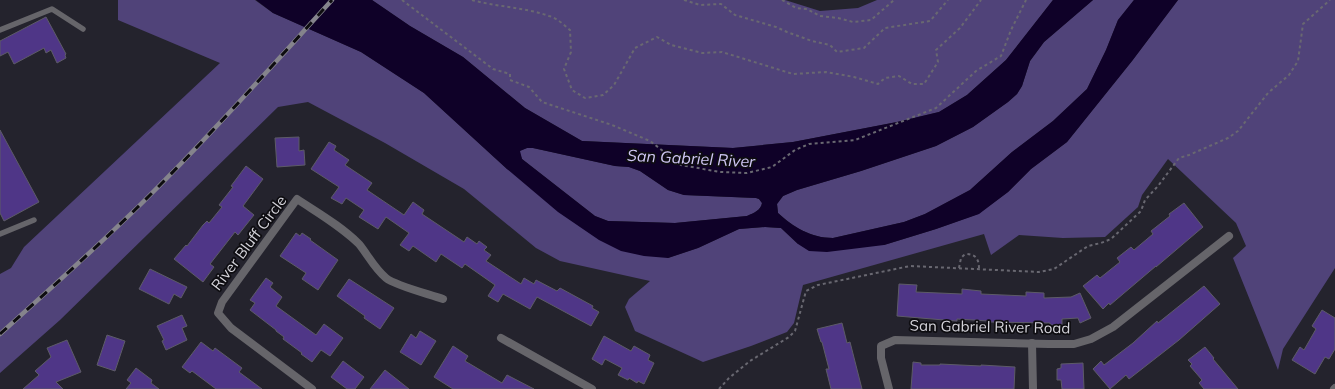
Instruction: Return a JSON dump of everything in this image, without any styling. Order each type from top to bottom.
[{"type":"street","name":"River Bluff Circle","points":[[312,389],[232,328],[218,313],[222,302],[296,199],[348,234],[360,246],[376,268],[386,278],[395,283],[443,299]]},
{"type":"street","name":"San Gabriel River Road","points":[[889,389],[881,358],[881,346],[894,340],[1074,344],[1091,339],[1113,328],[1229,236]]},
{"type":"street","points":[[501,338],[592,389]]},
{"type":"street","points":[[1032,343],[1033,389]]},
{"type":"lane","points":[[0,30],[52,9],[83,29]]},
{"type":"lane","points":[[0,234],[34,220]]},
{"type":"path","points":[[402,0],[493,69],[510,74],[510,80],[529,86],[542,102],[612,125],[650,141],[681,165],[720,172],[747,173],[772,167],[795,150],[809,144],[855,140],[936,108],[976,71],[1001,56],[1011,30],[1026,0]]},
{"type":"path","points":[[472,0],[489,5],[527,10],[551,16],[570,30],[571,52],[564,69],[572,90],[585,98],[603,95],[614,85],[635,48],[657,37],[671,45],[702,53],[722,52],[793,74],[826,72],[854,77],[878,84],[885,78],[899,76],[912,84],[924,84],[938,62],[936,50],[960,28],[981,0]]},
{"type":"path","points":[[684,0],[700,5],[721,4],[735,15],[770,25],[812,41],[830,45],[837,52],[864,48],[885,28],[930,21],[948,0]]},
{"type":"path","points":[[782,0],[796,8],[806,9],[820,16],[838,18],[853,22],[871,20],[894,0]]},
{"type":"path","points":[[719,389],[729,378],[750,361],[789,337],[795,331],[806,291],[818,285],[910,266],[1039,272],[1054,269],[1088,246],[1101,244],[1111,239],[1141,211],[1144,200],[1158,186],[1179,158],[1222,141],[1238,132],[1268,93],[1289,75],[1298,61],[1303,24],[1330,0]]},
{"type":"path","points":[[959,268],[960,258],[965,254],[972,254],[977,258],[979,269]]},
{"type":"shaded area","points":[[118,0],[255,0],[273,13],[361,52],[424,93],[507,169],[668,258],[698,248],[739,229],[765,227],[781,228],[798,244],[884,245],[978,214],[1008,192],[1031,169],[1067,142],[1132,61],[1178,0],[1335,0],[1335,268],[1283,349],[1278,370],[1233,258],[1246,246],[1236,223],[1168,159],[1142,195],[1138,207],[1105,237],[1063,238],[1019,235],[991,255],[984,234],[803,285],[794,323],[787,332],[703,362],[635,331],[625,307],[629,299],[650,281],[560,261],[536,248],[464,189],[385,143],[308,102],[278,107],[60,320],[0,373],[0,274],[11,268],[24,247],[220,63],[118,20]]},
{"type":"shaded area","points":[[372,0],[785,0],[820,11],[858,8],[877,0],[1053,0],[1006,60],[967,95],[939,112],[897,122],[793,142],[733,148],[582,141],[525,108],[463,57],[410,26]]},
{"type":"shaded area","points":[[1093,0],[1134,0],[1118,20],[1106,50],[1087,89],[1053,121],[1012,152],[970,190],[925,214],[904,222],[833,238],[825,238],[803,231],[778,213],[777,204],[783,196],[797,190],[861,171],[936,146],[973,127],[1017,94],[1022,86],[1030,61],[1044,42]]},
{"type":"shaded area","points":[[527,148],[533,148],[615,166],[629,167],[640,171],[668,190],[684,195],[756,198],[762,203],[759,209],[747,216],[675,223],[608,221],[595,216],[522,159],[519,151]]},
{"type":"water","name":"San Gabriel River","points":[[256,0],[372,0],[410,26],[463,57],[525,108],[582,141],[733,148],[793,142],[897,122],[939,112],[967,95],[1006,60],[1053,0],[1093,0],[1044,42],[1030,61],[1022,86],[1017,94],[973,127],[936,146],[861,171],[797,190],[783,196],[777,204],[778,213],[796,227],[810,234],[825,238],[833,238],[904,222],[925,214],[970,190],[1012,152],[1053,121],[1087,89],[1106,50],[1118,20],[1134,0],[1178,0],[1132,61],[1067,142],[1031,169],[1008,192],[979,214],[884,245],[827,252],[809,251],[798,244],[781,228],[765,227],[739,229],[698,248],[668,258],[644,256],[621,251],[599,240],[558,212],[507,169],[424,93],[361,52],[273,13]],"holes":[[[527,148],[533,148],[615,166],[629,167],[640,171],[668,190],[684,195],[756,198],[762,203],[759,209],[747,216],[675,223],[608,221],[595,216],[522,159],[520,151]]]},
{"type":"building","points":[[46,17],[66,54],[66,58],[57,63],[51,50],[46,53],[44,48],[14,64],[8,52],[0,56],[0,41]]},
{"type":"building","points":[[0,130],[39,202],[4,221],[0,213]]},
{"type":"building","points":[[299,137],[299,151],[304,150],[305,165],[277,167],[275,138]]},
{"type":"building","points":[[329,142],[336,146],[334,150],[349,160],[345,165],[372,183],[367,190],[404,215],[413,202],[424,210],[422,214],[464,242],[467,237],[477,244],[479,241],[487,247],[484,250],[491,255],[486,261],[521,284],[524,278],[534,284],[536,280],[557,291],[560,288],[593,306],[592,308],[599,312],[591,326],[537,297],[530,309],[503,294],[498,302],[488,296],[495,285],[465,264],[462,268],[441,254],[436,262],[413,246],[409,251],[400,245],[409,233],[386,217],[378,229],[359,217],[364,210],[346,198],[342,204],[331,198],[339,187],[311,169]]},
{"type":"building","points":[[246,166],[263,179],[243,206],[254,215],[238,235],[235,232],[210,264],[214,267],[203,282],[174,259],[186,245],[187,246],[203,225],[207,221],[209,223],[222,207],[219,205],[233,187],[231,186]]},
{"type":"building","points":[[1184,203],[1203,227],[1110,305],[1109,303],[1103,309],[1083,286],[1097,275],[1100,278],[1120,262],[1117,258],[1131,247],[1134,250],[1153,234],[1151,231],[1170,216],[1169,214]]},
{"type":"building","points":[[296,233],[300,236],[302,233],[338,260],[318,290],[302,279],[306,273],[280,256]]},
{"type":"building","points":[[150,269],[187,287],[181,298],[174,294],[169,304],[139,289]]},
{"type":"building","points":[[266,278],[273,283],[270,287],[282,297],[276,306],[316,335],[324,324],[343,338],[330,356],[321,350],[312,362],[283,339],[284,337],[276,330],[250,310],[255,303],[250,300]]},
{"type":"building","points":[[349,279],[394,308],[380,329],[337,296]]},
{"type":"building","points":[[899,284],[917,285],[916,292],[962,294],[962,289],[981,291],[981,294],[1026,296],[1026,292],[1044,293],[1044,298],[1071,297],[1080,293],[1091,318],[1080,323],[1078,318],[1062,319],[1062,325],[1050,325],[1050,323],[989,322],[957,319],[957,321],[897,316]]},
{"type":"building","points":[[1204,286],[1220,304],[1179,340],[1129,379],[1126,375],[1110,389],[1093,369],[1101,361],[1104,365],[1133,343],[1157,321],[1158,323]]},
{"type":"building","points":[[1322,310],[1335,318],[1335,349],[1329,359],[1325,357],[1315,374],[1292,360],[1300,347],[1304,350],[1316,329],[1312,326]]},
{"type":"building","points":[[182,315],[187,326],[182,328],[187,340],[166,350],[162,341],[164,340],[157,326]]},
{"type":"building","points":[[842,323],[847,343],[850,342],[862,389],[831,389],[826,369],[829,369],[817,329]]},
{"type":"building","points":[[420,331],[436,341],[421,365],[400,352],[411,334],[416,338]]},
{"type":"building","points":[[107,335],[125,341],[115,371],[97,365]]},
{"type":"building","points":[[604,336],[631,351],[634,346],[650,355],[648,360],[654,363],[644,384],[638,381],[637,383],[629,378],[628,380],[618,375],[622,368],[605,359],[602,365],[592,359]]},
{"type":"building","points":[[67,340],[81,372],[56,382],[63,389],[23,389],[39,375],[35,371],[51,357],[47,348]]},
{"type":"building","points":[[201,342],[213,351],[215,348],[242,368],[239,372],[262,389],[216,389],[192,371],[190,373],[182,367]]},
{"type":"building","points":[[453,346],[468,356],[465,361],[502,383],[507,375],[534,389],[453,389],[434,377]]},
{"type":"building","points":[[1205,347],[1238,389],[1204,389],[1199,383],[1202,380],[1190,366],[1192,364],[1188,360]]},
{"type":"building","points":[[343,361],[364,377],[355,389],[347,389],[331,377]]},
{"type":"building","points":[[913,362],[921,363],[921,365],[940,364],[1015,367],[1014,389],[911,389]]},
{"type":"building","points":[[1083,363],[1084,389],[1062,389],[1061,380],[1057,380],[1057,369],[1061,368],[1061,364]]},
{"type":"building","points":[[136,368],[152,380],[151,383],[159,389],[126,389],[131,383],[127,380]]},
{"type":"building","points":[[385,370],[409,389],[370,389]]},
{"type":"railway","points":[[0,334],[54,286],[167,178],[332,0]]}]
